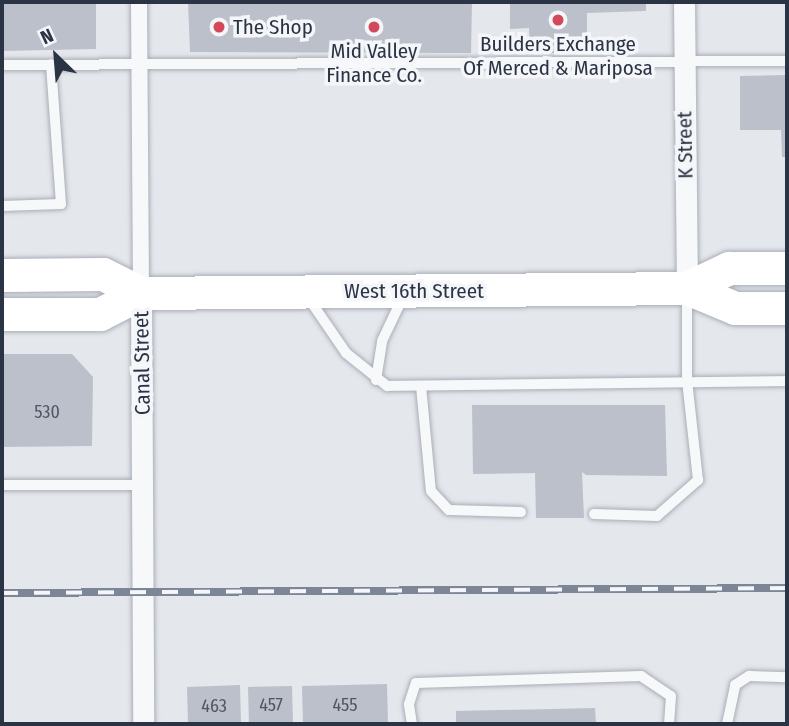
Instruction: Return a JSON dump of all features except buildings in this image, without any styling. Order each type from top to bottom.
[{"type":"main road","name":"West 16th Street","points":[[687,288],[729,268],[787,268]]},
{"type":"main road","name":"West 16th Street","points":[[2,275],[103,274],[141,293]]},
{"type":"main road","name":"West 16th Street","points":[[2,314],[100,314],[141,293],[687,288],[735,308],[787,308]]},
{"type":"street","name":"Canal Street","points":[[139,2],[143,724]]},
{"type":"street","name":"K Street","points":[[684,2],[687,288]]},
{"type":"lane","points":[[2,65],[787,61]]},
{"type":"lane","points":[[2,206],[61,204],[51,64]]},
{"type":"lane","points":[[594,514],[657,516],[698,480],[687,381],[687,288]]},
{"type":"lane","points":[[304,291],[346,353],[376,380],[387,386],[787,381]]},
{"type":"lane","points":[[376,380],[382,341],[406,291]]},
{"type":"lane","points":[[421,386],[431,491],[449,509],[522,512]]},
{"type":"lane","points":[[2,485],[143,485]]},
{"type":"lane","points":[[412,724],[409,704],[416,683],[641,676],[671,696],[669,724]]},
{"type":"lane","points":[[727,724],[735,685],[749,676],[787,677]]},
{"type":"railway","points":[[2,593],[787,588]]},
{"type":"place","name":"Builders Exchange Of Merced & Mariposa","points":[[558,20]]},
{"type":"place","name":"The Shop","points":[[219,27]]},
{"type":"place","name":"Mid Valley Finance Co.","points":[[374,27]]}]
